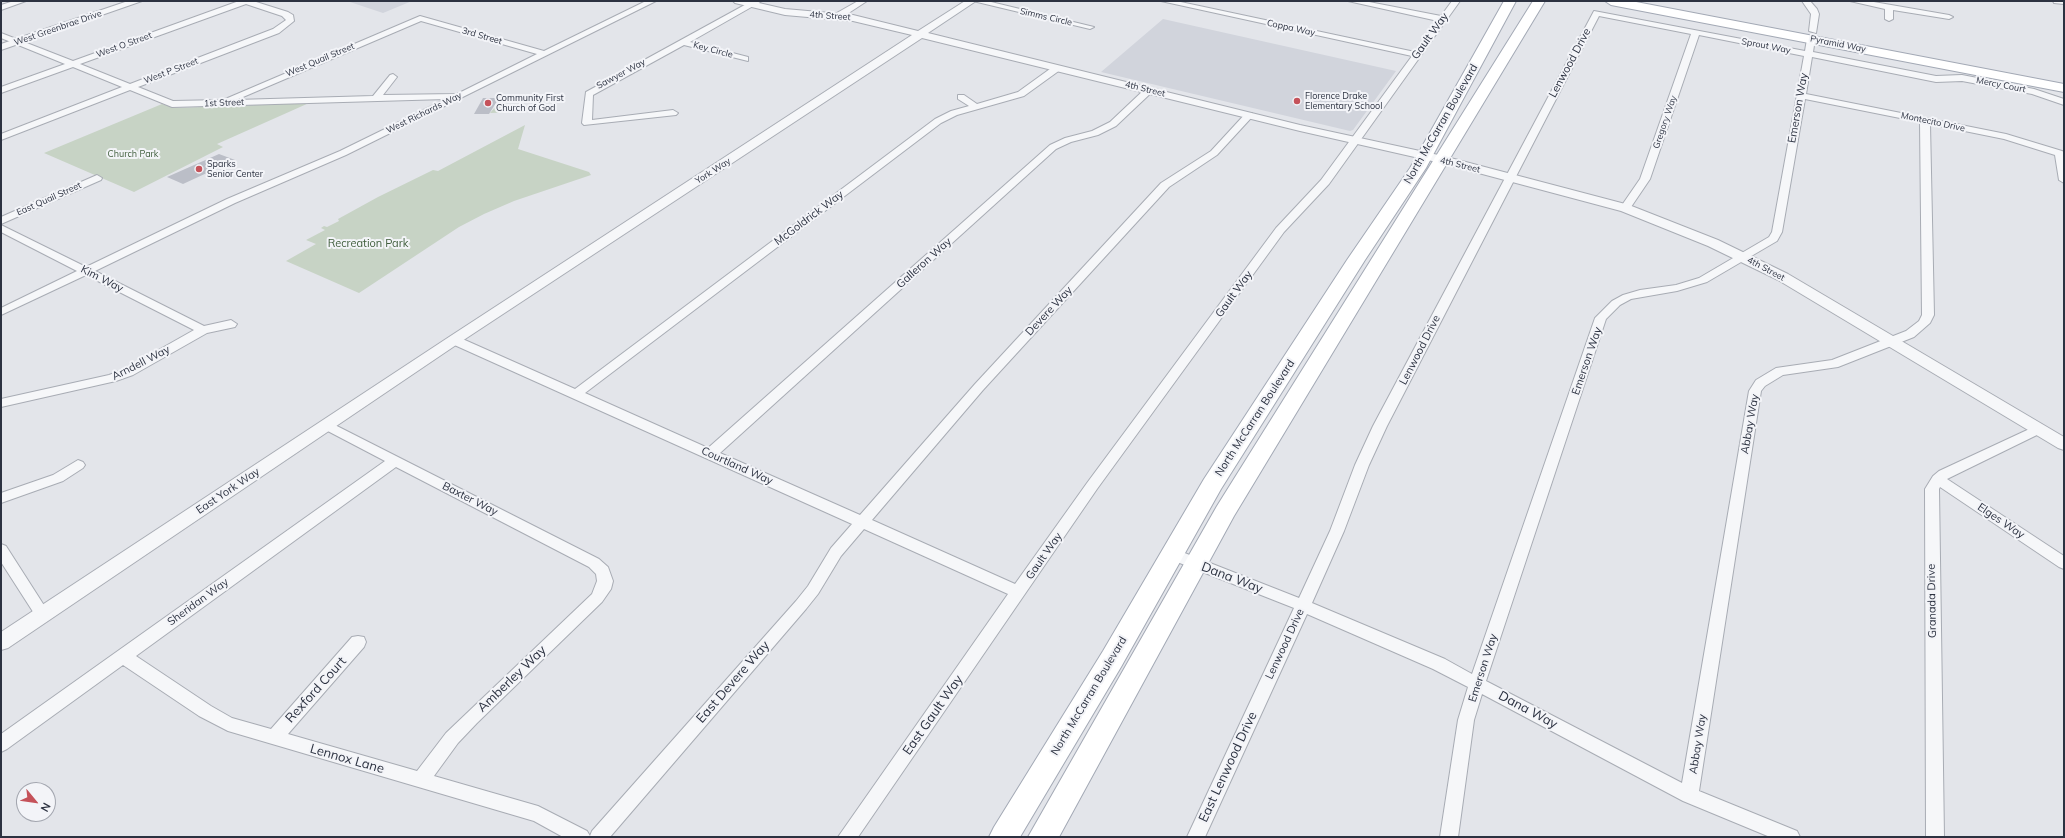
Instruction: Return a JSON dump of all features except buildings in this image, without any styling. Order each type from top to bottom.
[{"type":"main road","name":"North McCarran Boulevard","points":[[1043,837],[1229,505],[1433,158],[1510,1]]},
{"type":"main road","points":[[1511,47],[1508,35],[1523,1]]},
{"type":"main road","name":"North McCarran Boulevard","points":[[1004,837],[1112,659],[1212,485],[1356,260],[1418,168],[1433,158],[1511,47],[1539,1]]},
{"type":"main road","name":"Pyramid Way","points":[[1611,1],[2064,78]]},
{"type":"main road","name":"Pyramid Way","points":[[1655,1],[2064,88]]},
{"type":"street","points":[[1,8],[22,1]]},
{"type":"street","name":"West Greenbrae Drive","points":[[1,47],[137,1]]},
{"type":"street","name":"West O Street","points":[[1,90],[246,1]]},
{"type":"street","name":"West P Street","points":[[1,137],[276,30],[290,22],[290,17],[285,14],[246,1]]},
{"type":"street","name":"West Richards Way","points":[[1,312],[253,191],[343,153],[652,1]]},
{"type":"street","name":"4th Street","points":[[738,1],[754,3],[785,12],[853,18],[1249,115],[1433,158],[1625,208],[1682,230],[1744,257],[1891,341],[2064,444]]},
{"type":"street","points":[[838,16],[863,1]]},
{"type":"street","name":"York Way","points":[[454,340],[971,1]]},
{"type":"street","name":"Simms Circle","points":[[977,1],[1090,27]]},
{"type":"street","name":"Coppa Way","points":[[1165,1],[1417,55]]},
{"type":"street","points":[[1352,1],[1442,19]]},
{"type":"street","name":"Gault Way","points":[[1019,592],[1092,486],[1280,230],[1325,182],[1456,1]]},
{"type":"street","name":"Emerson Way","points":[[1449,837],[1466,720],[1477,683],[1602,318],[1612,306],[1627,297],[1640,293],[1691,285],[1766,244],[1777,232],[1815,14],[1806,1]]},
{"type":"street","points":[[1854,1],[1949,17]]},
{"type":"street","points":[[2057,1],[2064,2]]},
{"type":"street","name":"Sawyer Way","points":[[673,113],[587,123],[589,94],[591,91],[754,3]]},
{"type":"street","points":[[1889,6],[1889,19]]},
{"type":"street","name":"Sprout Way","points":[[1597,13],[1936,79]]},
{"type":"street","name":"Lenwood Drive","points":[[1261,696],[1303,606],[1380,426],[1509,177],[1597,13]]},
{"type":"street","name":"3rd Street","points":[[420,18],[545,54]]},
{"type":"street","name":"West Quail Street","points":[[219,103],[420,18]]},
{"type":"street","name":"Gregory Way","points":[[1625,208],[1645,179],[1696,32]]},
{"type":"street","name":"1st Street","points":[[1,35],[172,104],[460,95]]},
{"type":"street","name":"Key Circle","points":[[682,42],[745,59]]},
{"type":"street","name":"McGoldrick Way","points":[[576,394],[938,120],[954,113],[1020,94],[1057,68]]},
{"type":"street","points":[[376,98],[392,77]]},
{"type":"street","name":"Mercy Court","points":[[1936,79],[1973,80],[2034,92],[2064,102]]},
{"type":"street","name":"Galleron Way","points":[[710,454],[1053,147],[1068,140],[1095,133],[1113,124],[1150,90]]},
{"type":"street","name":"Montecito Drive","points":[[1800,95],[2014,139],[2061,154]]},
{"type":"street","points":[[960,97],[976,107]]},
{"type":"street","name":"Devere Way","points":[[862,522],[979,387],[1165,185],[1214,153],[1249,115]]},
{"type":"street","name":"Abbay Way","points":[[1690,795],[1755,391],[1760,383],[1780,372],[1834,364],[1917,330],[1924,323],[1928,315],[1926,121]]},
{"type":"street","points":[[2061,154],[2064,180]]},
{"type":"street","name":"East Quail Street","points":[[1,220],[97,178]]},
{"type":"street","name":"Kim Way","points":[[1,228],[203,330]]},
{"type":"street","name":"Arndell Way","points":[[1,403],[21,397],[112,378],[129,372],[203,330],[231,324]]},
{"type":"street","name":"Courtland Way","points":[[454,340],[1019,592]]},
{"type":"street","name":"East York Way","points":[[1,642],[454,340]]},
{"type":"street","name":"Baxter Way","points":[[327,425],[594,563],[603,571],[605,581]]},
{"type":"street","points":[[1938,479],[1944,474],[2038,429]]},
{"type":"street","name":"Sheridan Way","points":[[1,744],[396,460]]},
{"type":"street","points":[[1,498],[58,478],[78,465]]},
{"type":"street","name":"Elges Way","points":[[1938,479],[2064,563]]},
{"type":"street","name":"Granada Drive","points":[[1935,837],[1931,499],[1932,489],[1938,479]]},
{"type":"street","name":"East Devere Way","points":[[598,837],[801,605],[813,590],[836,552],[862,522]]},
{"type":"street","points":[[1,550],[42,614]]},
{"type":"street","name":"Dana Way","points":[[1172,554],[1303,606],[1439,664],[1690,795],[1791,837]]},
{"type":"street","name":"Amberley Way","points":[[420,780],[452,738],[471,718],[597,598],[603,589],[605,581]]},
{"type":"street","name":"East Gault Way","points":[[847,837],[1019,592]]},
{"type":"street","name":"Rexford Court","points":[[274,738],[358,642]]},
{"type":"street","name":"Lennox Lane","points":[[124,656],[216,718],[228,724],[538,814],[581,837]]},
{"type":"street","name":"East Lenwood Drive","points":[[1196,837],[1261,696]]},
{"type":"shaded area","points":[[347,1],[412,1],[383,13]]},
{"type":"shaded area","name":"Florence Drake Elementary School","points":[[1163,19],[1396,71],[1353,130],[1350,131],[1101,72]]},
{"type":"green space","name":"Church Park","points":[[309,103],[217,144],[223,147],[134,192],[44,153],[162,104],[175,108]]},
{"type":"green space","points":[[522,104],[517,112],[490,113],[497,105]]},
{"type":"green space","name":"Recreation Park","points":[[525,125],[518,149],[589,172],[591,175],[514,201],[484,214],[459,227],[359,293],[286,261],[316,244],[306,240],[325,230],[321,228],[324,226],[327,227],[339,221],[338,219],[378,197],[433,170],[438,171]]},
{"type":"place","name":"Florence Drake Elementary School","points":[[1297,101]]},
{"type":"place","name":"Community First Church of God","points":[[488,103]]},
{"type":"place","name":"Sparks Senior Center","points":[[199,169]]}]
